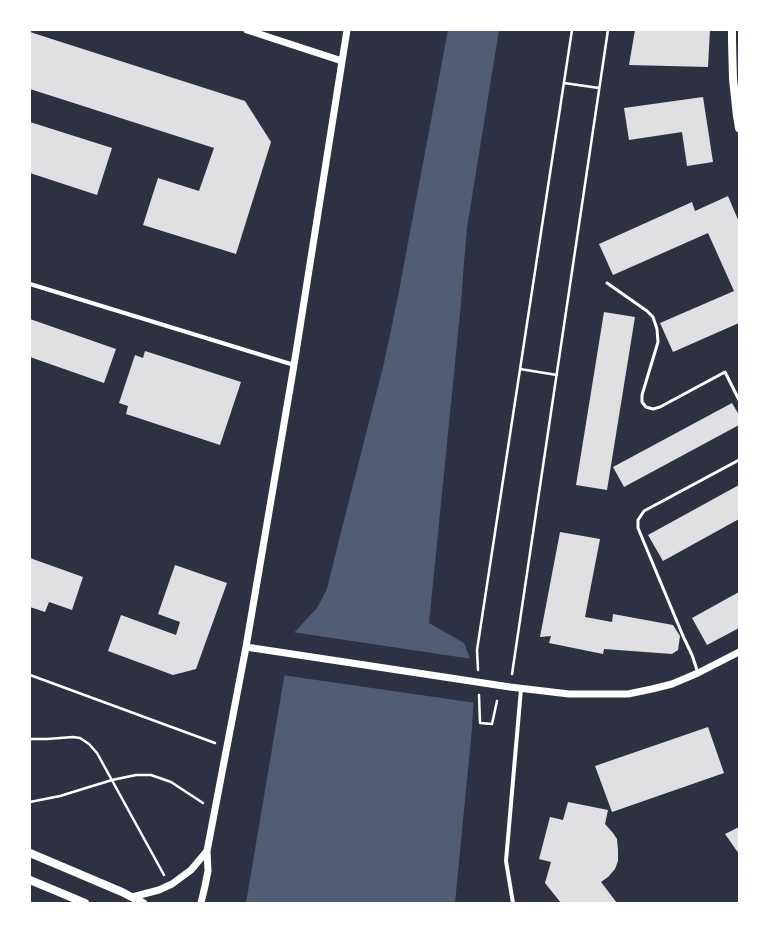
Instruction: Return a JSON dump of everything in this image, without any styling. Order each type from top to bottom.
[{"type":"main road","points":[[732,30],[733,80],[739,128]]},
{"type":"main road","points":[[30,853],[143,903]]},
{"type":"main road","points":[[30,880],[85,903]]},
{"type":"street","points":[[247,30],[342,61]]},
{"type":"street","points":[[201,903],[208,871],[207,851],[246,647],[294,365],[348,30]]},
{"type":"street","points":[[30,284],[294,365]]},
{"type":"street","points":[[246,647],[510,688],[569,694],[628,694],[672,684],[698,673],[739,652]]},
{"type":"street","points":[[513,903],[506,861],[521,689]]},
{"type":"street","points":[[132,897],[159,890],[172,884],[191,870],[207,851]]},
{"type":"lane","points":[[607,283],[647,311],[653,317],[657,329],[658,342],[642,395],[642,402],[646,406],[653,409],[660,407],[725,372],[739,400]]},
{"type":"lane","points":[[698,673],[692,655],[638,528],[638,520],[644,511],[739,460]]},
{"type":"path","points":[[478,672],[477,650],[572,30]]},
{"type":"path","points":[[510,688],[608,30]]},
{"type":"path","points":[[564,83],[599,88]]},
{"type":"path","points":[[520,369],[557,375]]},
{"type":"path","points":[[30,675],[227,748]]},
{"type":"path","points":[[479,694],[480,723],[492,724],[497,701]]},
{"type":"path","points":[[30,739],[47,740],[73,737],[80,738],[89,744],[97,753],[165,875]]},
{"type":"path","points":[[30,802],[60,796],[112,780],[136,775],[151,775],[171,782],[203,803]]},
{"type":"water","points":[[448,30],[499,30],[467,228],[461,303],[429,623],[464,643],[475,672],[472,728],[455,903],[246,903],[291,636],[317,608],[327,589],[384,363]]},
{"type":"pier","points":[[292,632],[472,659],[477,672],[476,703],[282,675],[289,635]]},
{"type":"building","points":[[635,30],[710,30],[708,67],[629,65]]},
{"type":"building","points":[[30,32],[245,101],[271,142],[236,254],[143,225],[158,178],[199,191],[214,148],[30,89]]},
{"type":"building","points":[[703,97],[713,162],[687,166],[682,132],[629,140],[624,108]]},
{"type":"building","points":[[30,122],[112,148],[97,195],[30,173]]},
{"type":"building","points":[[728,196],[739,222],[739,323],[673,352],[660,323],[734,291],[708,233],[613,275],[599,244],[692,202],[695,211]]},
{"type":"building","points":[[604,312],[635,317],[607,490],[576,485]]},
{"type":"building","points":[[30,319],[116,349],[104,383],[30,357]]},
{"type":"building","points":[[145,351],[241,382],[220,445],[126,414],[128,406],[119,403],[135,355],[143,358]]},
{"type":"building","points":[[732,403],[739,415],[739,425],[624,487],[613,467]]},
{"type":"building","points":[[739,485],[739,519],[663,561],[648,535]]},
{"type":"building","points":[[560,532],[600,539],[585,617],[612,622],[613,614],[673,625],[680,636],[678,650],[672,654],[604,649],[603,654],[549,643],[551,636],[540,637]]},
{"type":"building","points":[[30,558],[83,577],[72,610],[49,602],[45,612],[30,607]]},
{"type":"building","points":[[175,565],[227,583],[196,669],[173,675],[108,651],[121,615],[176,635],[180,622],[158,614]]},
{"type":"building","points":[[739,592],[739,628],[707,645],[692,618]]},
{"type":"building","points":[[708,727],[724,773],[612,812],[595,766]]},
{"type":"building","points":[[568,802],[608,810],[605,824],[617,839],[618,861],[615,869],[601,882],[617,903],[561,903],[545,883],[551,862],[539,859],[550,817],[563,820]]},
{"type":"building","points":[[739,827],[739,854],[725,834]]}]
